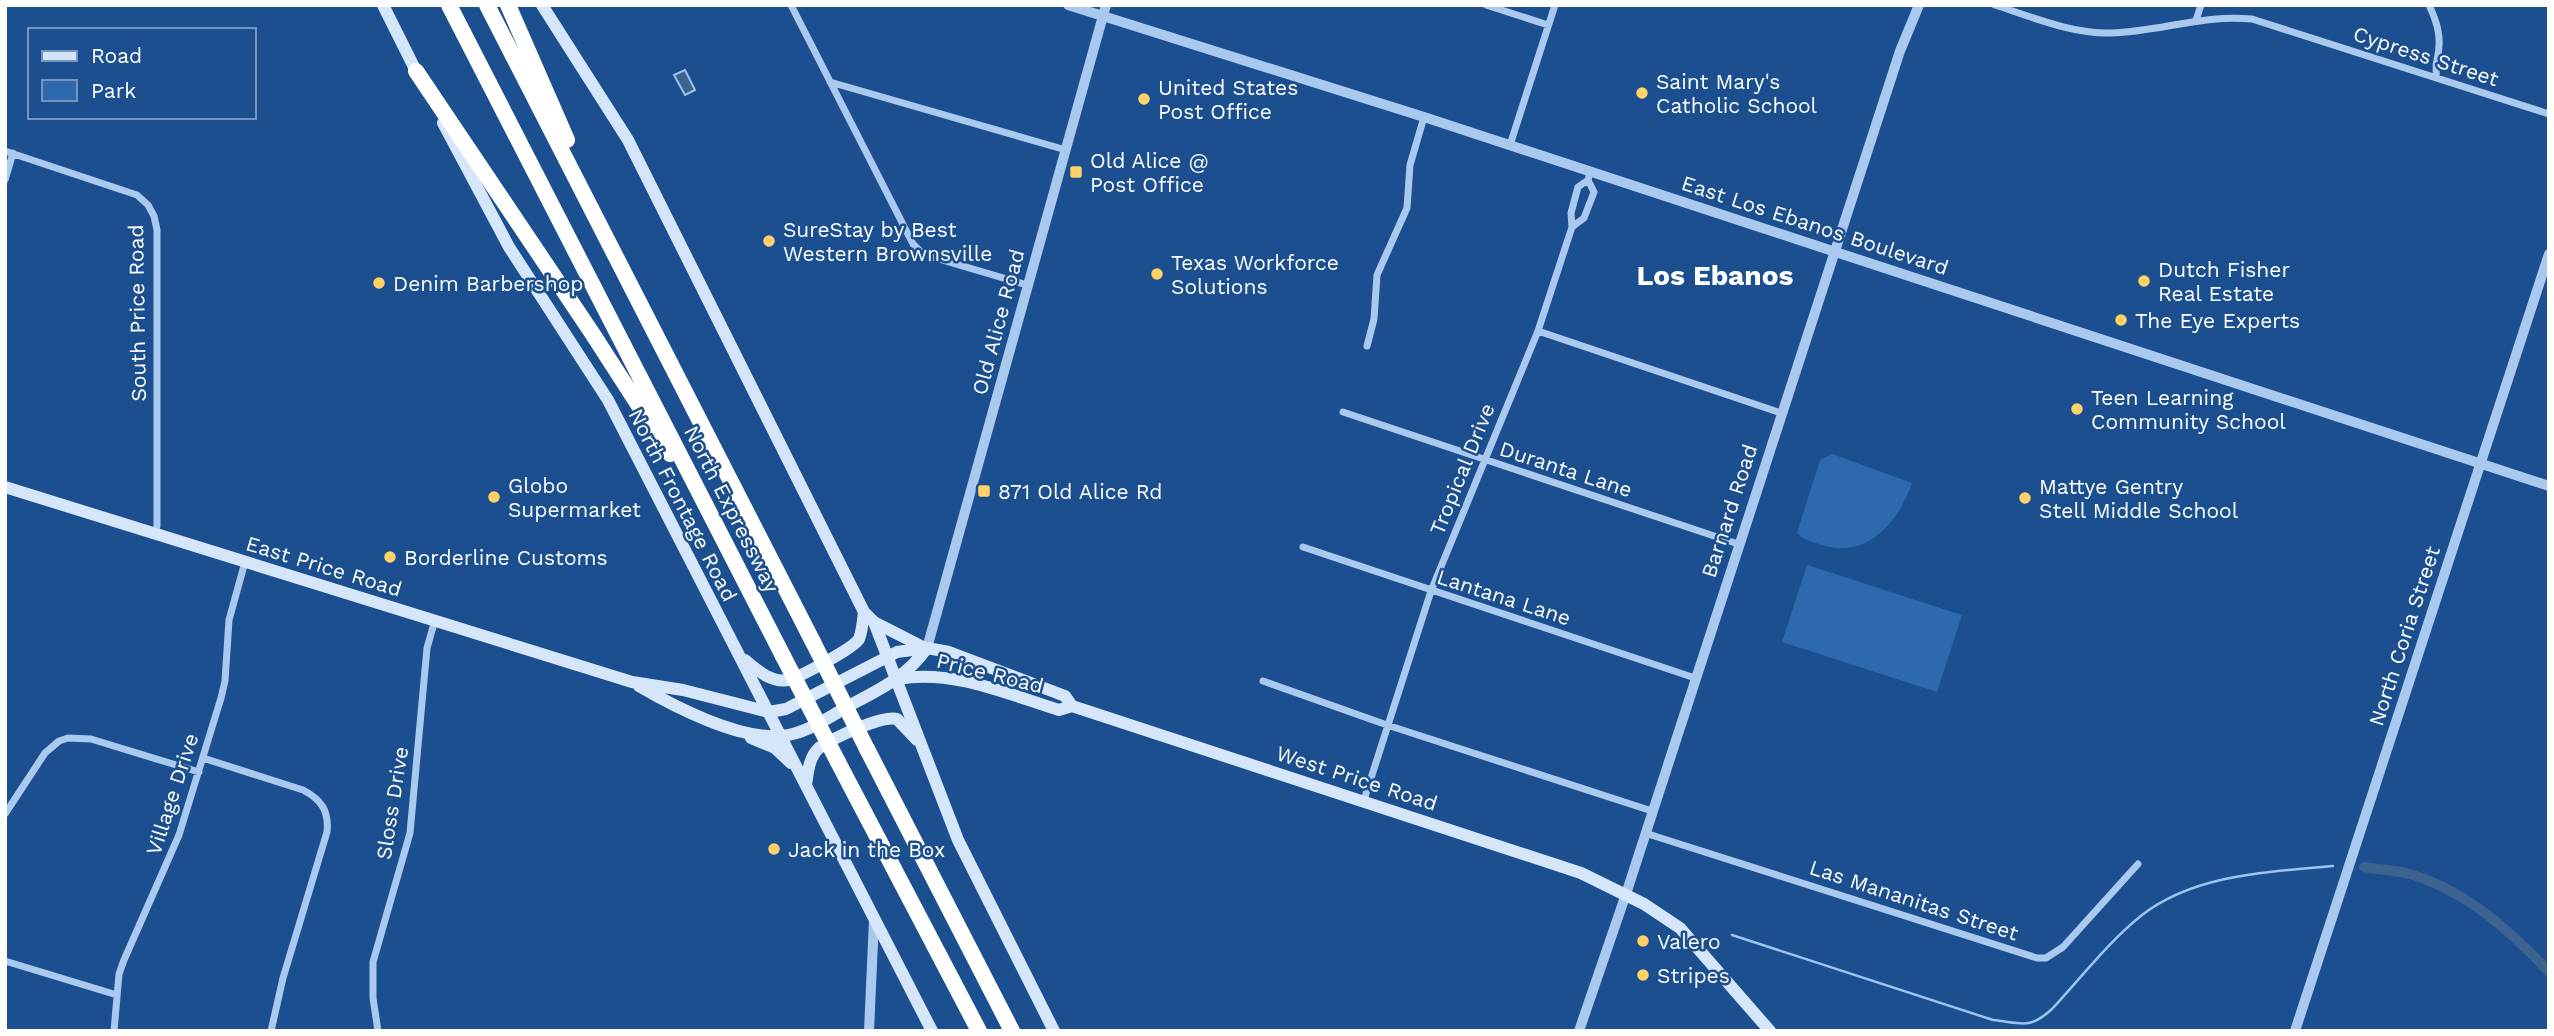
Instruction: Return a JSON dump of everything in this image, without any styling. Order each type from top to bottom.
[{"type":"highway","name":"North Expressway","points":[[449,5],[979,1031]]},
{"type":"highway","name":"North Expressway","points":[[487,5],[1012,1031]]},
{"type":"highway","points":[[508,5],[622,271]]},
{"type":"highway","points":[[416,71],[592,333],[721,534]]},
{"type":"main road","name":"North Frontage Road","points":[[383,5],[509,247],[608,400],[932,1031]]},
{"type":"main road","points":[[542,5],[628,140],[864,612],[874,622],[927,648],[898,680]]},
{"type":"main road","name":"East Price Road","points":[[5,487],[632,682],[683,690],[769,712]]},
{"type":"main road","points":[[737,652],[761,673],[775,679],[789,680],[847,650],[858,640],[864,612]]},
{"type":"main road","points":[[874,622],[958,841],[1054,1031]]},
{"type":"main road","name":"West Price Road","points":[[888,656],[906,649],[927,648],[949,652],[1065,696],[1072,706],[1581,873],[1626,894],[1681,928],[1770,1031]]},
{"type":"main road","points":[[769,712],[786,709],[888,656]]},
{"type":"main road","name":"Price Road","points":[[898,680],[917,676],[942,676],[1059,710],[1072,706]]},
{"type":"main road","name":"East Price Road","points":[[632,682],[682,710],[721,725],[781,737],[804,730],[898,680]]},
{"type":"main road","points":[[806,785],[808,767],[818,749],[884,717],[903,723],[924,749]]},
{"type":"main road","points":[[721,725],[775,748],[796,767]]},
{"type":"street","points":[[791,5],[914,244],[921,252],[932,257],[1027,285]]},
{"type":"street","name":"East Los Ebanos Boulevard","points":[[1068,5],[1104,10],[1510,145],[1589,176],[1835,251],[2549,486]]},
{"type":"street","points":[[1486,5],[1548,25]]},
{"type":"street","points":[[1510,145],[1555,5]]},
{"type":"street","name":"Barnard Road","points":[[1578,1031],[1626,894],[1900,51],[1919,5]]},
{"type":"street","name":"Cypress Street","points":[[1995,5],[2085,31],[2122,33],[2196,20],[2236,18],[2267,23],[2549,114]]},
{"type":"street","points":[[2196,20],[2201,5]]},
{"type":"street","points":[[2429,5],[2439,31],[2440,53],[2436,62],[2436,77]]},
{"type":"street","name":"Old Alice Road","points":[[927,648],[1104,10]]},
{"type":"street","points":[[830,82],[1066,150]]},
{"type":"street","points":[[1367,346],[1374,319],[1377,275],[1407,208],[1410,164],[1424,117]]},
{"type":"street","points":[[5,180],[9,152]]},
{"type":"street","name":"South Price Road","points":[[9,152],[137,195],[148,205],[154,216],[157,230],[155,533]]},
{"type":"street","name":"Tropical Drive","points":[[1364,800],[1431,591],[1538,331],[1572,227],[1570,213],[1578,187],[1589,176],[1594,192],[1584,218],[1572,227]]},
{"type":"street","name":"North Coria Street","points":[[2295,1031],[2549,254]]},
{"type":"street","points":[[1538,331],[1781,413]]},
{"type":"street","name":"Duranta Lane","points":[[1343,412],[1738,544]]},
{"type":"street","name":"Lantana Lane","points":[[1303,547],[1695,678]]},
{"type":"street","name":"Village Drive","points":[[114,1031],[124,960],[169,862],[222,698],[229,620],[245,562]]},
{"type":"street","name":"Sloss Drive","points":[[378,1031],[373,998],[373,962],[410,833],[427,648],[435,620]]},
{"type":"street","points":[[1263,681],[1387,725],[1652,811]]},
{"type":"street","points":[[5,814],[45,753],[59,741],[68,738],[91,739],[199,772]]},
{"type":"street","points":[[203,758],[303,790],[316,796],[326,811],[327,832],[283,978],[271,1031]]},
{"type":"street","name":"Las Mananitas Street","points":[[1645,833],[2036,958],[2046,958],[2063,947],[2138,864]]},
{"type":"street","points":[[869,1031],[874,918]]},
{"type":"street","points":[[5,961],[117,995]]},
{"type":"green space","points":[[1832,454],[1912,483],[1899,511],[1890,523],[1867,542],[1853,547],[1822,545],[1797,533],[1820,460]]},
{"type":"green space","points":[[1807,565],[1962,615],[1937,692],[1782,642]]},
{"type":"shaded area","points":[[685,70],[695,90],[685,95],[674,75]]},
{"type":"waterway","points":[[1732,935],[1993,1020],[2025,1023],[2037,1020],[2052,1009],[2118,937],[2142,915],[2163,901],[2185,891],[2233,877],[2333,866]]},
{"type":"waterway","points":[[2364,867],[2413,875],[2452,892],[2487,914],[2549,972]]},
{"type":"place","name":"Saint Mary's Catholic School","points":[[1642,93]]},
{"type":"place","name":"United States Post Office","points":[[1144,99]]},
{"type":"place","name":"Old Alice @ Post Office","points":[[1076,172]]},
{"type":"place","name":"SureStay by Best Western Brownsville","points":[[769,241]]},
{"type":"place","name":"Texas Workforce Solutions","points":[[1157,274]]},
{"type":"place","name":"Dutch Fisher Real Estate","points":[[2144,281]]},
{"type":"place","name":"Denim Barbershop","points":[[379,283]]},
{"type":"place","name":"The Eye Experts","points":[[2121,320]]},
{"type":"place","name":"Teen Learning Community School","points":[[2077,409]]},
{"type":"place","name":"871 Old Alice Rd","points":[[984,491]]},
{"type":"place","name":"Globo Supermarket","points":[[494,497]]},
{"type":"place","name":"Mattye Gentry Stell Middle School","points":[[2025,498]]},
{"type":"place","name":"Borderline Customs","points":[[390,557]]},
{"type":"place","name":"Jack in the Box","points":[[774,849]]},
{"type":"place","name":"Valero","points":[[1643,941]]},
{"type":"place","name":"Stripes","points":[[1643,975]]},
{"type":"district","name":"Los Ebanos","points":[[1715,275]]}]
